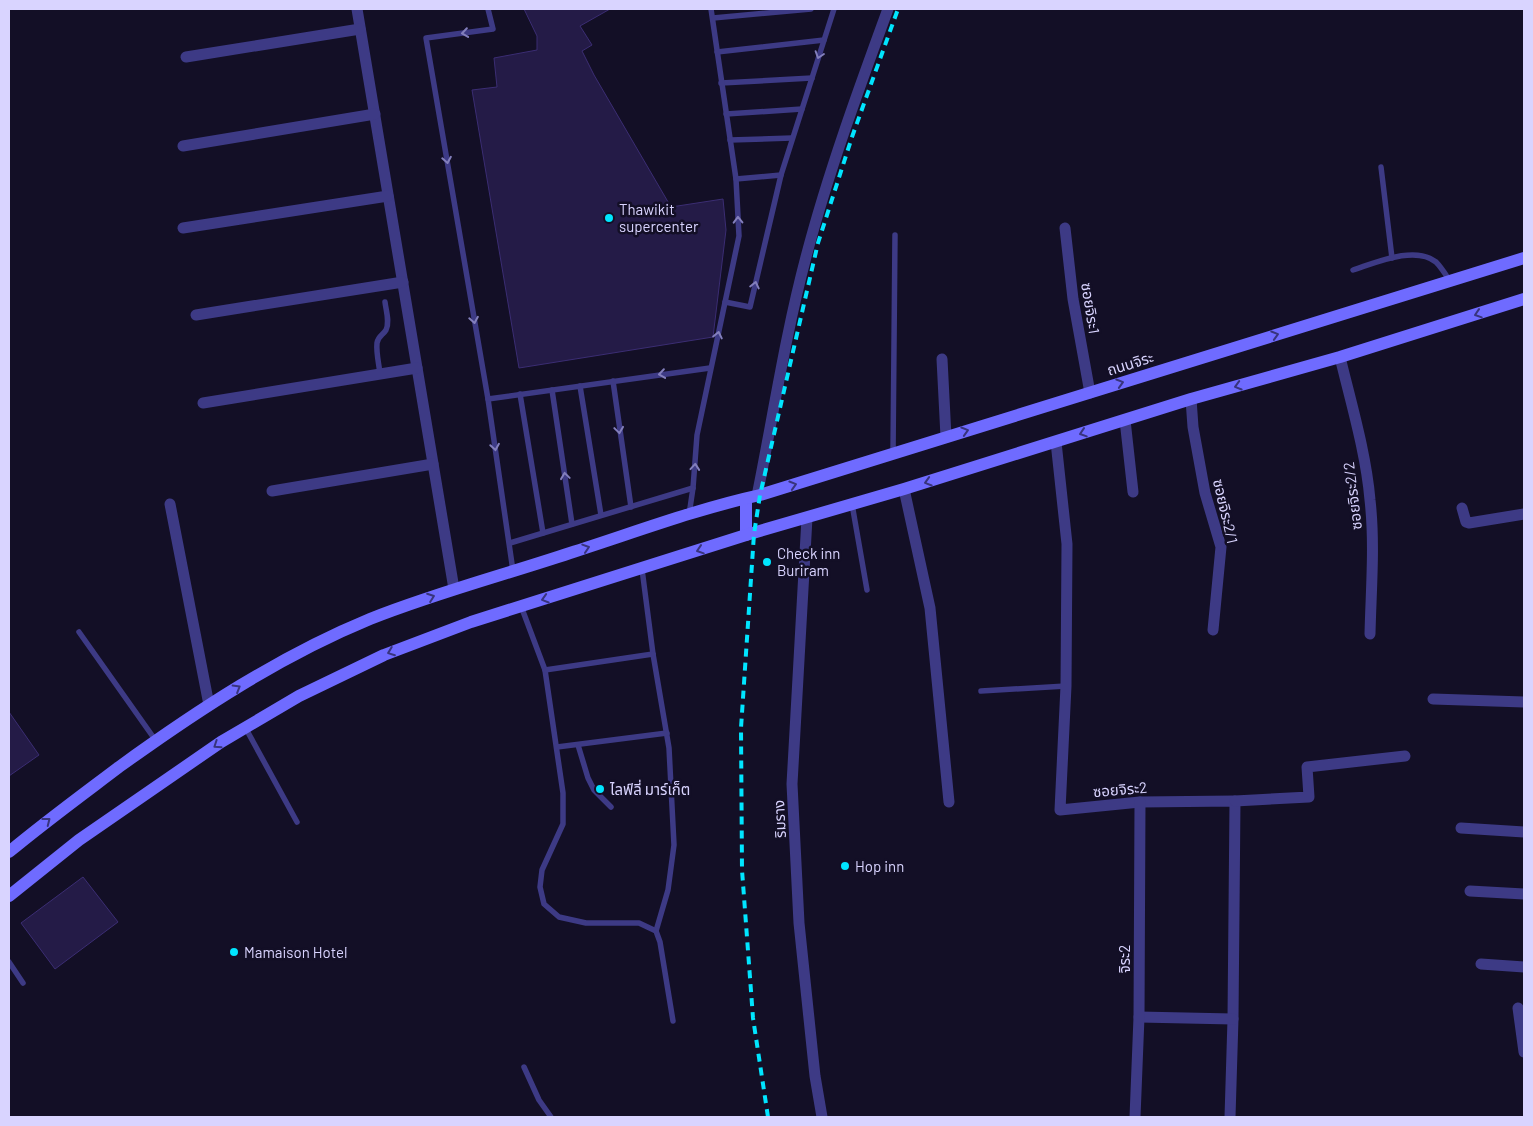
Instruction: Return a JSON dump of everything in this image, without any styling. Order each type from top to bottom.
[{"type":"main road","name":"ถนนจิระ","points":[[9,852],[49,819],[209,705],[294,654],[370,619],[454,589],[514,572],[689,515],[893,454],[1524,258]]},
{"type":"main road","points":[[9,896],[79,840],[221,742],[299,696],[384,655],[470,622],[642,568],[904,489],[1191,399],[1340,358],[1524,301]]},
{"type":"main road","points":[[746,536],[752,497]]},
{"type":"street","points":[[357,9],[454,589]]},
{"type":"street","points":[[752,497],[806,258],[841,139],[888,9]]},
{"type":"street","points":[[186,57],[360,30]]},
{"type":"street","points":[[183,146],[375,114]]},
{"type":"street","points":[[183,228],[388,196]]},
{"type":"street","name":"ซอยจิระ1","points":[[1065,228],[1073,299],[1090,393]]},
{"type":"street","points":[[196,315],[403,282]]},
{"type":"street","name":"ซอยจิระ2/2","points":[[1340,358],[1363,457],[1370,499],[1372,564],[1370,634]]},
{"type":"street","points":[[942,359],[946,437]]},
{"type":"street","points":[[203,403],[417,368]]},
{"type":"street","name":"ซอยจิระ2/1","points":[[1191,399],[1193,426],[1205,493],[1220,547],[1212,630]]},
{"type":"street","points":[[1125,420],[1133,492]]},
{"type":"street","name":"ซอยจิระ2","points":[[1056,442],[1067,544],[1066,686],[1060,810],[1140,802],[1235,801],[1309,797],[1307,767],[1405,756]]},
{"type":"street","points":[[272,491],[433,464]]},
{"type":"street","points":[[904,489],[930,608],[949,802]]},
{"type":"street","points":[[170,504],[209,705]]},
{"type":"street","points":[[1462,508],[1466,522],[1469,523],[1524,514]]},
{"type":"street","name":"ริมราง","points":[[807,518],[792,784],[799,923],[815,1076],[822,1117]]},
{"type":"street","points":[[1433,699],[1524,702]]},
{"type":"street","points":[[1230,1117],[1235,801]]},
{"type":"street","name":"จิระ2","points":[[1136,1117],[1140,802]]},
{"type":"street","points":[[1461,828],[1524,832]]},
{"type":"street","points":[[1470,891],[1524,894]]},
{"type":"street","points":[[1481,964],[1524,967]]},
{"type":"street","points":[[1518,1008],[1524,1052]]},
{"type":"street","points":[[1138,1017],[1233,1019]]},
{"type":"lane","points":[[488,9],[493,29],[426,38],[488,399],[514,572]]},
{"type":"lane","points":[[689,515],[697,435],[738,236],[736,179],[711,9]]},
{"type":"lane","points":[[713,18],[811,9]]},
{"type":"lane","points":[[725,302],[750,308],[781,175],[834,9]]},
{"type":"lane","points":[[717,52],[824,40]]},
{"type":"lane","points":[[721,83],[812,78]]},
{"type":"lane","points":[[726,114],[802,109]]},
{"type":"lane","points":[[730,140],[792,138]]},
{"type":"lane","points":[[1381,167],[1392,258]]},
{"type":"lane","points":[[736,179],[781,175]]},
{"type":"lane","points":[[893,454],[895,235]]},
{"type":"lane","points":[[1352,270],[1408,254],[1425,257],[1436,262],[1450,281]]},
{"type":"lane","points":[[380,374],[377,342],[387,326],[385,302]]},
{"type":"lane","points":[[488,399],[710,368]]},
{"type":"lane","points":[[612,381],[631,507]]},
{"type":"lane","points":[[580,386],[601,515]]},
{"type":"lane","points":[[552,390],[572,524]]},
{"type":"lane","points":[[520,394],[543,533]]},
{"type":"lane","points":[[510,543],[693,488]]},
{"type":"lane","points":[[852,504],[867,590]]},
{"type":"lane","points":[[642,568],[653,654],[669,748],[674,845],[668,890],[656,931],[660,942],[673,1021]]},
{"type":"lane","points":[[521,606],[545,670],[563,793],[563,824],[542,870],[540,887],[544,904],[559,917],[586,923],[639,923],[656,931]]},
{"type":"lane","points":[[80,632],[156,741]]},
{"type":"lane","points":[[545,670],[653,654]]},
{"type":"lane","points":[[981,692],[1066,686]]},
{"type":"lane","points":[[245,728],[297,822]]},
{"type":"lane","points":[[557,747],[667,733]]},
{"type":"lane","points":[[578,745],[588,778],[594,790],[611,807]]},
{"type":"lane","points":[[9,962],[24,983]]},
{"type":"lane","points":[[524,1067],[539,1100],[551,1117]]},
{"type":"building","name":"Thawikit supercenter","points":[[524,9],[610,9],[580,26],[592,45],[582,51],[671,207],[723,199],[726,230],[713,337],[519,368],[472,90],[497,87],[494,58],[537,50],[537,36]]},
{"type":"building","points":[[9,712],[39,755],[9,776]]},
{"type":"building","points":[[83,877],[118,922],[55,969],[21,923]]},
{"type":"railway","points":[[768,1117],[753,1018],[742,870],[741,728],[754,534],[760,495],[818,243],[852,137],[898,9]]},
{"type":"place","name":"Thawikit supercenter","points":[[609,218]]},
{"type":"place","name":"Check inn Buriram","points":[[767,562]]},
{"type":"place","name":"ไลฟ์ลี่ มาร์เก็ต","points":[[600,789]]},
{"type":"place","name":"Hop inn","points":[[845,866]]},
{"type":"place","name":"Mamaison Hotel","points":[[234,952]]}]
